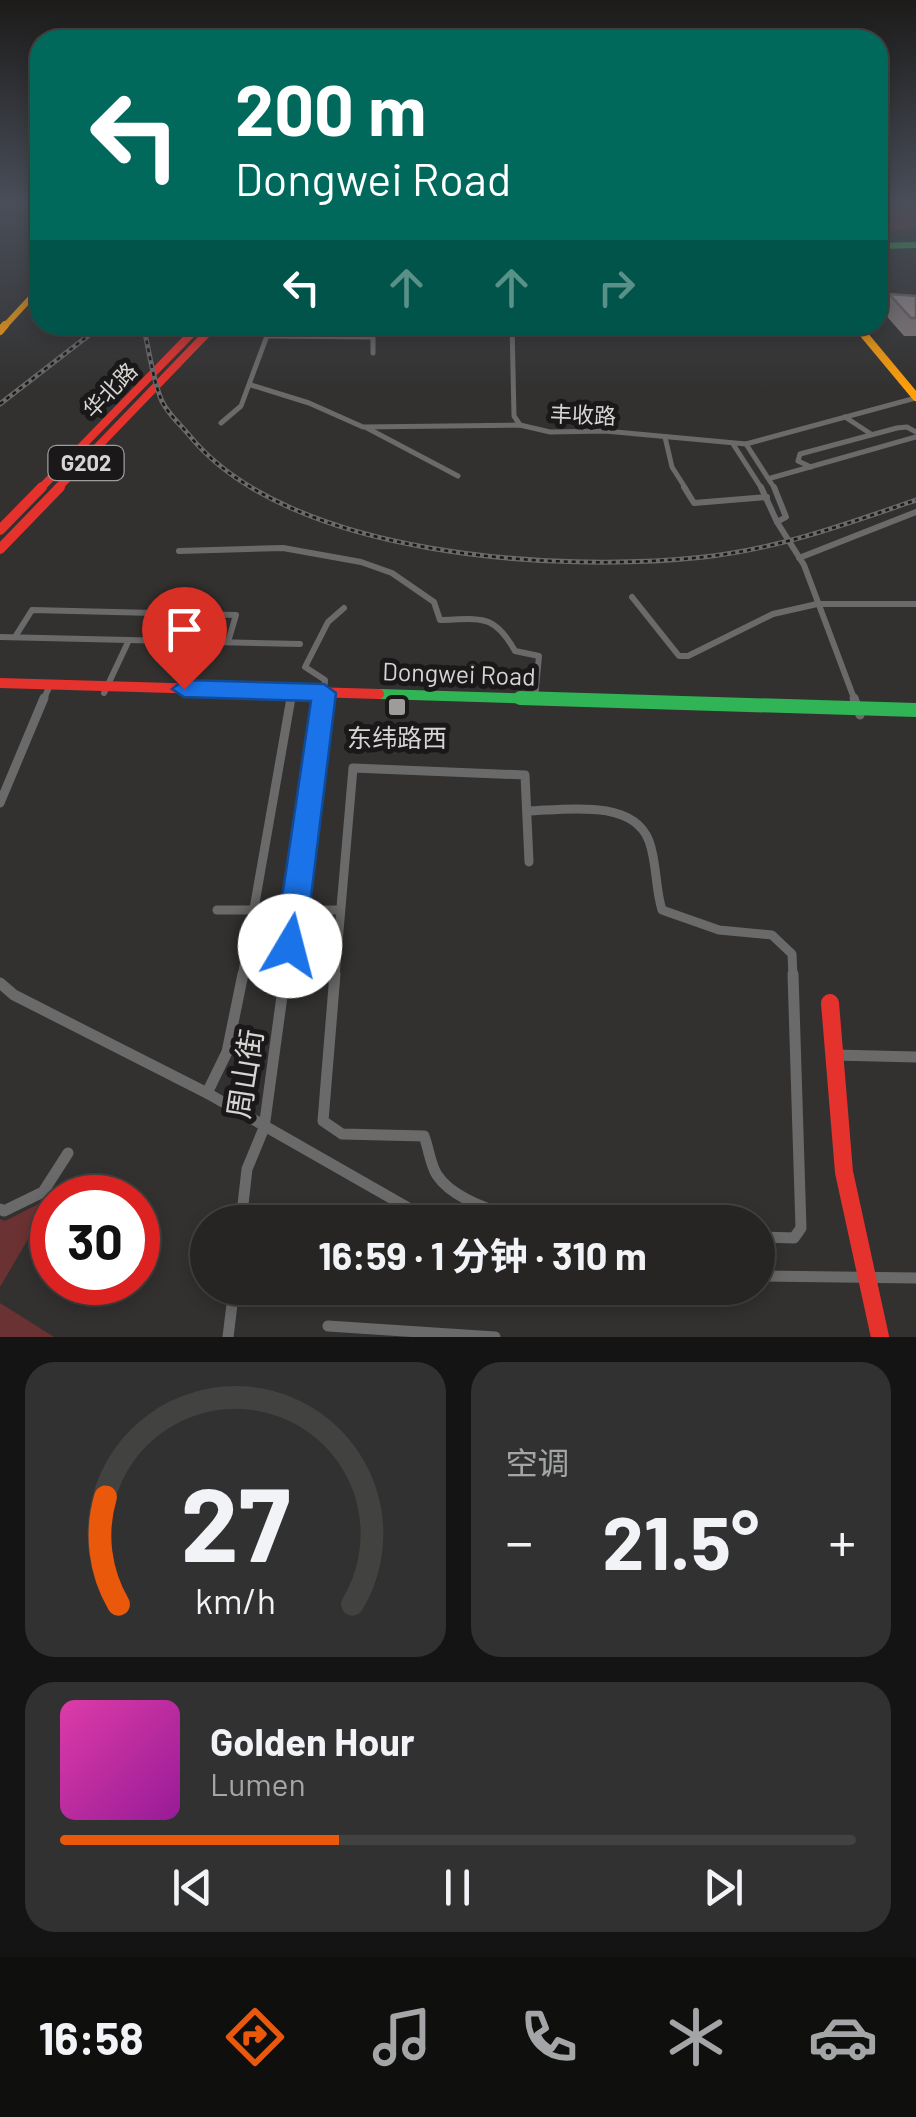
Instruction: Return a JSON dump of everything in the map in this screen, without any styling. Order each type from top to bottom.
[{"type":"main road","points":[[0,335],[30,300]]},
{"type":"main road","points":[[0,335],[30,306]]},
{"type":"main road","name":"G202","points":[[167,368],[192,335]]},
{"type":"main road","name":"G202","points":[[167,368],[204,335]]},
{"type":"main road","points":[[864,335],[916,397]]},
{"type":"main road","name":"华北路","points":[[0,530],[167,368]]},
{"type":"main road","name":"华北路","points":[[0,549],[167,368]]},
{"type":"main road","name":"Dongwei Road","points":[[0,687],[859,712]]},
{"type":"main road","name":"Dongwei Road","points":[[323,696],[535,699],[916,714]]},
{"type":"main road","points":[[830,1003],[830,1055],[840,1152],[863,1277],[880,1337]]},
{"type":"street","points":[[512,335],[514,416],[520,426]]},
{"type":"street","points":[[221,422],[242,406],[267,336],[373,337],[372,353]]},
{"type":"street","name":"丰收路","points":[[251,385],[363,427],[520,426],[536,431],[601,431],[732,444],[746,444],[916,397]]},
{"type":"street","points":[[845,417],[872,434]]},
{"type":"street","points":[[363,427],[389,437],[458,476]]},
{"type":"street","points":[[811,467],[798,461],[800,454],[907,427],[916,435]]},
{"type":"street","points":[[771,478],[916,435]]},
{"type":"street","points":[[666,438],[672,467],[694,503],[767,497]]},
{"type":"street","points":[[732,444],[767,497],[799,558],[859,712]]},
{"type":"street","points":[[746,444],[771,478],[786,517],[777,522]]},
{"type":"street","points":[[799,558],[916,512]]},
{"type":"street","points":[[179,550],[329,553],[398,575],[423,599],[434,602],[440,620],[465,619],[495,625],[504,630],[515,651],[538,656],[535,699]]},
{"type":"street","points":[[632,597],[679,656],[688,656],[773,614],[817,604],[916,604]]},
{"type":"street","points":[[323,696],[325,680],[305,666],[328,622],[344,608]]},
{"type":"street","points":[[14,637],[32,610],[236,616],[228,642]]},
{"type":"street","points":[[0,637],[300,644]]},
{"type":"street","points":[[106,690],[129,640]]},
{"type":"street","points":[[0,803],[48,688]]},
{"type":"street","name":"周山街","points":[[207,1094],[227,1052],[256,910],[291,695]]},
{"type":"street","name":"周山街","points":[[243,1205],[247,1169],[264,1128],[323,696]]},
{"type":"street","points":[[486,1205],[446,1187],[434,1172],[431,1149],[424,1136],[342,1134],[324,1121],[354,768],[520,773],[527,779],[530,862]]},
{"type":"street","points":[[528,810],[614,813],[630,818],[648,838],[662,910],[719,930],[772,935],[792,954],[801,1228],[794,1238],[775,1237]]},
{"type":"street","points":[[218,910],[339,910]]},
{"type":"street","points":[[0,984],[14,996],[207,1094],[402,1205]]},
{"type":"street","points":[[830,1055],[916,1057]]},
{"type":"street","points":[[0,1209],[4,1211],[42,1192],[68,1153]]},
{"type":"street","points":[[775,1276],[916,1278]]},
{"type":"street","points":[[228,1337],[232,1305]]},
{"type":"street","points":[[328,1326],[495,1337]]},
{"type":"shaded area","points":[[30,1208],[30,1236],[0,1287],[0,1219],[5,1221]]},
{"type":"shaded area","points":[[0,1303],[54,1337],[0,1337]]},
{"type":"building","points":[[889,294],[916,296],[916,318],[911,318]]},
{"type":"railway","points":[[0,404],[89,335]]},
{"type":"railway","points":[[145,335],[163,404],[189,435],[234,476],[291,508],[357,531],[429,548],[575,562],[704,557],[785,542],[916,500]]},
{"type":"traffic: fast","points":[[379,694],[916,710]]},
{"type":"traffic: slow","points":[[0,331],[30,299]]},
{"type":"traffic: slow","points":[[864,335],[916,397]]},
{"type":"traffic: jam","points":[[0,530],[190,335]]},
{"type":"traffic: jam","points":[[0,549],[205,335]]},
{"type":"traffic: jam","points":[[0,683],[379,694]]},
{"type":"traffic: jam","points":[[830,1003],[834,1088],[844,1172],[880,1337]]},
{"type":"place","name":"东纬路西","points":[[397,707]]},
{"type":"route","points":[[184,689],[324,693],[290,946]]}]
